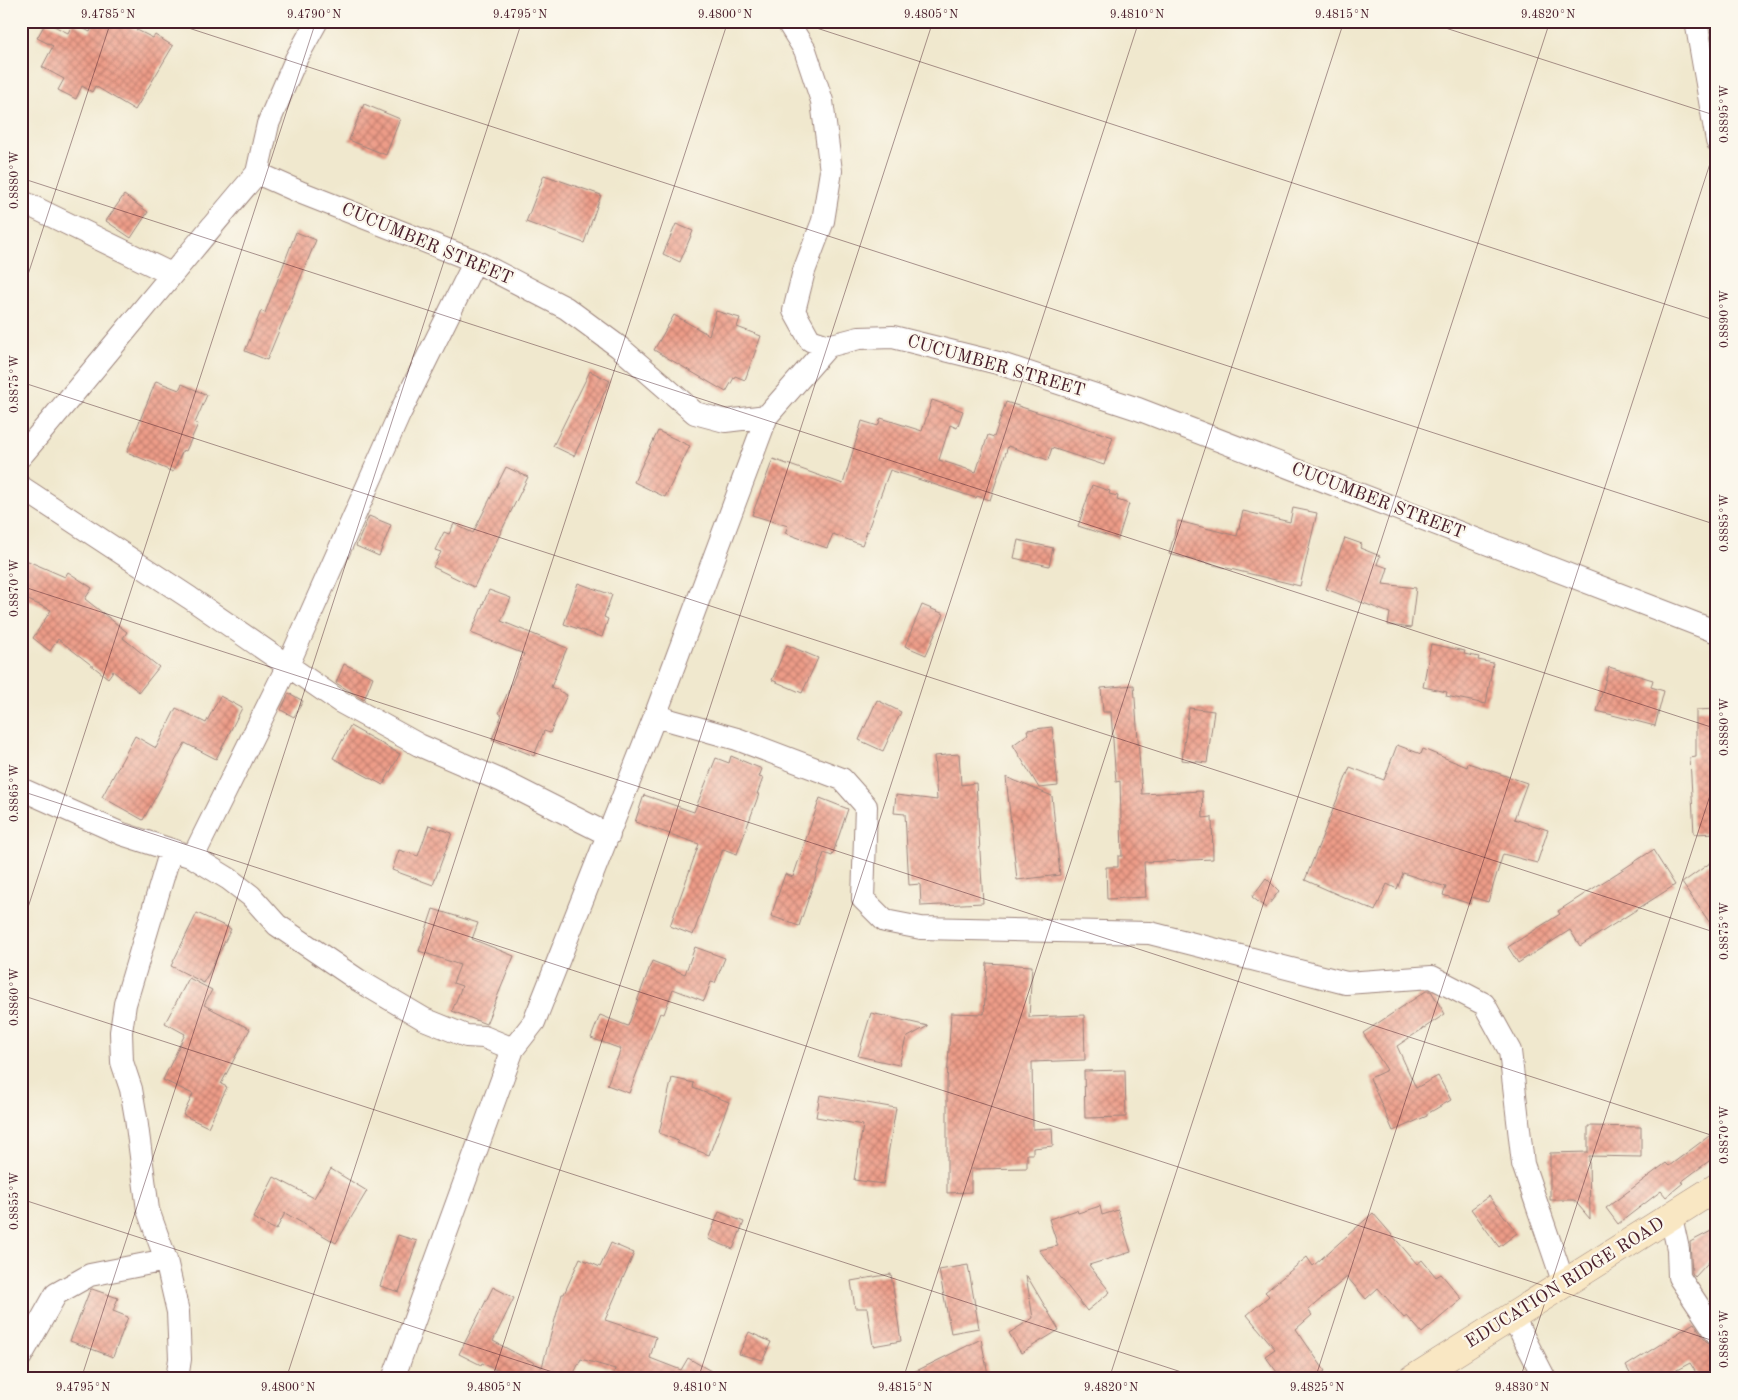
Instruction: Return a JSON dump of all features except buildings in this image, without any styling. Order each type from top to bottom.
[{"type":"main road","name":"EDUCATION RIDGE ROAD","points":[[1413,1379],[1717,1187]]},
{"type":"street","points":[[21,456],[257,173],[268,124],[296,59],[317,21]]},
{"type":"street","points":[[393,1379],[513,1048],[534,1022],[655,716],[767,416],[828,346],[810,340],[794,311],[804,271],[823,221],[831,171],[822,101],[805,50],[787,21]]},
{"type":"street","points":[[1696,21],[1717,141]]},
{"type":"street","name":"CUCUMBER STREET","points":[[257,173],[302,193],[475,260],[566,308],[619,347],[695,413],[725,421],[767,416]]},
{"type":"street","points":[[21,201],[171,274]]},
{"type":"street","points":[[193,857],[288,666],[399,415],[475,260]]},
{"type":"street","name":"CUCUMBER STREET","points":[[828,346],[858,338],[893,337],[998,363],[1138,409],[1717,632]]},
{"type":"street","points":[[21,487],[108,543],[339,701],[419,746],[502,781],[609,835]]},
{"type":"street","points":[[655,716],[737,739],[842,779],[866,806],[863,899],[885,921],[921,928],[1150,932],[1346,983],[1432,977],[1484,1004],[1510,1050],[1523,1164],[1564,1284]]},
{"type":"street","points":[[21,789],[122,834],[193,857],[229,879],[251,896],[278,925],[358,980],[424,1019],[466,1036],[484,1037],[513,1048]]},
{"type":"street","points":[[171,850],[130,986],[120,1032],[122,1062],[135,1108],[148,1210],[166,1260],[178,1312],[180,1359],[177,1379]]},
{"type":"street","points":[[1670,1217],[1678,1249],[1679,1277],[1717,1334]]},
{"type":"street","points":[[21,1356],[56,1294],[90,1275],[166,1260]]},
{"type":"street","points":[[1512,1315],[1545,1379]]}]
